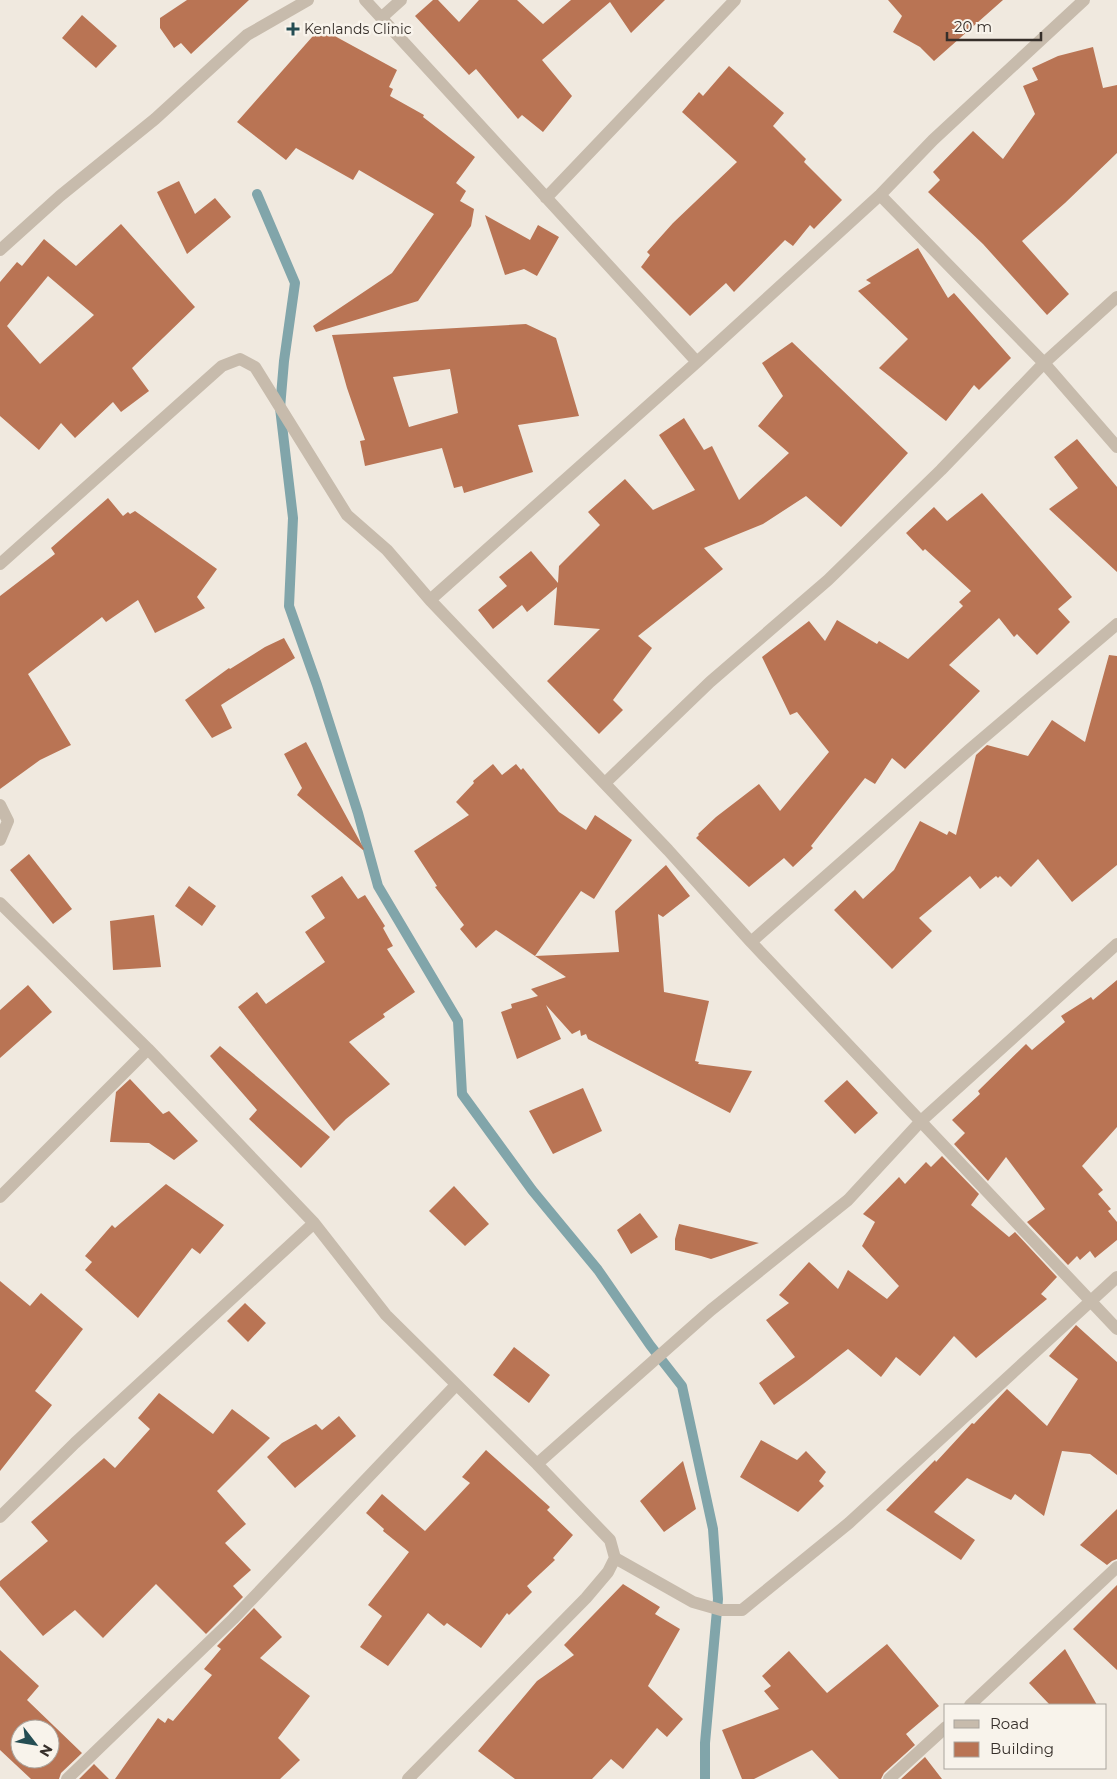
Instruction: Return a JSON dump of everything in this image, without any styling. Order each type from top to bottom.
[{"type":"street","points":[[0,250],[60,196],[155,119],[247,35],[308,0]]},
{"type":"street","points":[[366,0],[698,362]]},
{"type":"street","points":[[381,18],[401,0]]},
{"type":"street","points":[[546,198],[735,0]]},
{"type":"street","points":[[430,600],[698,362],[880,195],[933,140],[1084,0]]},
{"type":"street","points":[[880,195],[1044,363],[1117,447]]},
{"type":"street","points":[[605,783],[710,682],[828,580],[941,470],[1044,363],[1117,297]]},
{"type":"street","points":[[0,564],[222,366],[240,359],[255,367],[347,515],[387,550],[430,600],[605,783],[751,942],[1117,1329]]},
{"type":"street","points":[[751,942],[969,750],[1117,624]]},
{"type":"street","points":[[0,805],[8,821],[0,840]]},
{"type":"street","points":[[0,903],[148,1050],[314,1223],[386,1315],[537,1464],[610,1540],[615,1558],[608,1572],[586,1598],[408,1779]]},
{"type":"street","points":[[537,1464],[712,1310],[848,1200],[921,1121],[1117,944]]},
{"type":"street","points":[[0,1197],[148,1050]]},
{"type":"street","points":[[0,1517],[74,1443],[314,1223]]},
{"type":"street","points":[[615,1558],[693,1602],[721,1610],[742,1610],[849,1523],[1117,1277]]},
{"type":"street","points":[[67,1779],[233,1619],[456,1385]]},
{"type":"street","points":[[971,1704],[1117,1567]]},
{"type":"street","points":[[889,1779],[944,1729]]},
{"type":"building","points":[[187,0],[249,0],[191,54],[181,43],[174,48],[160,28],[160,18]]},
{"type":"building","points":[[433,0],[438,0],[459,22],[479,0],[517,0],[543,24],[571,0],[665,0],[631,33],[610,2],[542,60],[572,96],[543,132],[522,115],[518,119],[476,69],[469,75],[415,16]]},
{"type":"building","points":[[888,0],[1003,0],[934,61],[920,47],[893,32],[902,16]]},
{"type":"building","points":[[82,15],[117,46],[96,68],[62,38]]},
{"type":"building","points":[[320,28],[397,70],[389,87],[393,89],[390,96],[424,115],[423,117],[475,157],[456,183],[466,191],[460,201],[474,209],[471,226],[418,301],[316,332],[313,326],[392,273],[434,214],[359,170],[353,180],[296,148],[286,160],[237,122]]},
{"type":"building","points":[[1093,47],[1103,88],[1117,85],[1117,153],[1022,241],[1069,294],[1047,315],[983,244],[928,192],[940,180],[933,172],[973,131],[1003,159],[1035,114],[1023,86],[1038,80],[1032,68],[1058,56]]},
{"type":"building","points":[[729,66],[784,113],[773,126],[806,159],[804,162],[842,200],[814,229],[810,225],[793,246],[785,240],[734,292],[726,283],[690,316],[641,267],[650,255],[647,252],[673,223],[737,162],[682,112],[699,92],[703,96]]},
{"type":"building","points":[[179,181],[195,214],[215,198],[231,217],[187,254],[157,192]]},
{"type":"building","points":[[485,215],[530,240],[538,225],[559,237],[537,276],[524,269],[505,275]]},
{"type":"building","points":[[121,224],[195,307],[132,368],[149,391],[121,412],[113,402],[75,438],[61,423],[39,450],[0,416],[0,282],[17,262],[22,266],[44,239],[76,266]],"holes":[[[48,276],[94,315],[40,364],[7,326]]]},
{"type":"building","points":[[918,248],[948,298],[954,293],[1011,358],[979,390],[974,385],[946,421],[879,368],[908,339],[858,291],[871,283],[866,280]]},
{"type":"building","points":[[526,324],[556,338],[579,416],[518,425],[533,472],[464,493],[462,486],[454,488],[442,448],[365,466],[360,441],[365,440],[347,388],[332,335]],"holes":[[[450,369],[458,413],[409,427],[393,377]]]},
{"type":"building","points":[[792,342],[908,453],[841,527],[806,496],[763,524],[704,548],[723,569],[638,636],[652,648],[613,700],[623,710],[599,734],[547,681],[600,629],[554,625],[557,587],[527,612],[522,605],[493,629],[478,610],[507,586],[499,577],[531,551],[558,583],[559,566],[600,525],[588,512],[625,479],[653,510],[695,490],[659,435],[684,418],[704,450],[712,446],[739,500],[789,453],[758,426],[783,396],[762,363]]},
{"type":"building","points":[[1077,439],[1117,487],[1117,572],[1049,509],[1078,488],[1054,457]]},
{"type":"building","points":[[982,493],[1072,597],[1058,609],[1070,622],[1037,655],[1017,634],[1014,637],[999,618],[949,665],[980,691],[905,769],[892,758],[875,784],[865,778],[811,846],[813,848],[793,867],[784,858],[749,887],[696,838],[698,834],[716,817],[759,784],[780,811],[829,752],[797,712],[790,715],[762,657],[809,621],[825,641],[837,620],[877,644],[879,641],[908,659],[963,606],[959,602],[971,591],[925,549],[923,551],[906,533],[934,507],[947,521]]},
{"type":"building","points":[[108,498],[123,516],[128,512],[130,514],[135,511],[217,569],[197,597],[205,608],[155,633],[138,600],[106,622],[102,617],[28,674],[71,745],[40,760],[0,789],[0,596],[55,554],[51,548]]},
{"type":"building","points":[[284,638],[295,658],[221,705],[232,728],[212,738],[185,700],[229,668]]},
{"type":"building","points":[[1109,655],[1117,656],[1117,865],[1072,902],[1038,859],[1011,887],[1000,876],[998,878],[996,876],[980,889],[970,876],[919,918],[932,931],[892,969],[834,910],[855,890],[863,899],[894,870],[920,821],[947,835],[949,831],[956,835],[976,755],[987,745],[1028,756],[1052,720],[1085,742]]},
{"type":"building","points":[[306,742],[363,850],[297,795],[302,788],[284,754]]},
{"type":"building","points":[[493,764],[502,775],[516,764],[521,770],[523,768],[559,812],[586,830],[595,815],[632,840],[594,899],[581,891],[535,956],[496,930],[476,948],[460,929],[464,925],[435,887],[437,886],[414,851],[469,815],[456,802],[474,783],[473,781]]},
{"type":"building","points":[[29,854],[72,909],[53,924],[10,870]]},
{"type":"building","points":[[666,865],[690,896],[663,917],[658,914],[664,992],[709,1001],[695,1061],[699,1062],[698,1064],[752,1071],[730,1113],[588,1039],[586,1034],[581,1036],[580,1030],[572,1034],[546,1005],[561,1039],[517,1059],[501,1012],[512,1008],[511,1004],[538,996],[531,989],[566,977],[535,956],[619,952],[615,911]]},
{"type":"building","points":[[342,876],[358,899],[365,895],[385,926],[383,928],[393,946],[387,949],[415,992],[383,1014],[385,1017],[349,1042],[390,1084],[334,1131],[238,1007],[257,992],[266,1004],[325,962],[305,932],[325,918],[311,896]]},
{"type":"building","points":[[189,886],[216,906],[202,926],[175,906]]},
{"type":"building","points":[[154,915],[161,967],[113,970],[110,921]]},
{"type":"building","points":[[1117,980],[1117,1127],[1082,1166],[1103,1190],[1098,1194],[1111,1209],[1108,1211],[1117,1222],[1117,1240],[1095,1258],[1090,1251],[1080,1260],[1077,1256],[1068,1265],[1027,1222],[1045,1209],[1006,1157],[988,1181],[954,1144],[965,1133],[952,1120],[980,1094],[978,1091],[1026,1044],[1032,1050],[1065,1022],[1061,1016],[1091,997],[1093,1000]]},
{"type":"building","points":[[28,985],[52,1012],[0,1058],[0,1010]]},
{"type":"building","points":[[220,1046],[330,1137],[301,1168],[249,1119],[257,1110],[210,1056]]},
{"type":"building","points":[[130,1079],[163,1114],[169,1111],[198,1141],[174,1160],[149,1143],[110,1142],[116,1092]]},
{"type":"building","points":[[847,1080],[878,1113],[855,1134],[824,1101]]},
{"type":"building","points":[[583,1088],[602,1131],[553,1154],[529,1111]]},
{"type":"building","points":[[942,1156],[979,1194],[971,1205],[1009,1237],[1015,1232],[1057,1277],[1041,1294],[1047,1299],[976,1358],[954,1336],[920,1376],[896,1357],[881,1377],[848,1349],[774,1405],[759,1383],[795,1357],[766,1320],[789,1303],[779,1295],[809,1262],[838,1289],[848,1270],[887,1299],[899,1286],[862,1246],[875,1222],[863,1214],[899,1177],[905,1184],[926,1162],[931,1167]]},
{"type":"building","points":[[166,1184],[224,1225],[200,1254],[192,1248],[138,1318],[85,1270],[92,1262],[85,1256],[112,1225],[115,1228]]},
{"type":"building","points":[[454,1186],[489,1224],[465,1246],[429,1211]]},
{"type":"building","points":[[640,1213],[658,1237],[631,1254],[617,1230]]},
{"type":"building","points":[[679,1224],[759,1243],[711,1259],[675,1250],[675,1239]]},
{"type":"building","points":[[0,1281],[30,1306],[41,1293],[83,1329],[35,1391],[52,1405],[0,1471]]},
{"type":"building","points":[[245,1303],[266,1323],[248,1342],[227,1321]]},
{"type":"building","points":[[1076,1325],[1117,1362],[1117,1475],[1090,1454],[1062,1451],[1044,1516],[1015,1494],[1011,1500],[967,1478],[934,1512],[975,1540],[961,1560],[886,1510],[1007,1389],[1047,1426],[1078,1379],[1049,1356]]},
{"type":"building","points":[[514,1347],[550,1375],[529,1403],[493,1375]]},
{"type":"building","points":[[159,1393],[213,1434],[232,1409],[270,1438],[217,1491],[246,1524],[225,1543],[251,1570],[233,1586],[243,1597],[206,1634],[156,1584],[103,1638],[75,1610],[43,1636],[0,1586],[0,1581],[48,1541],[31,1522],[104,1458],[115,1468],[150,1429],[138,1418]]},
{"type":"building","points":[[339,1416],[356,1436],[295,1488],[267,1457],[282,1443],[316,1424],[322,1430]]},
{"type":"building","points":[[761,1440],[797,1460],[806,1451],[826,1472],[819,1481],[824,1486],[798,1512],[740,1477]]},
{"type":"building","points":[[486,1450],[550,1507],[547,1510],[573,1535],[553,1558],[555,1560],[527,1586],[532,1592],[509,1615],[507,1613],[481,1648],[447,1623],[444,1626],[428,1613],[388,1666],[360,1647],[382,1616],[368,1605],[409,1552],[383,1531],[384,1529],[366,1513],[382,1494],[425,1531],[470,1483],[462,1477]]},
{"type":"building","points":[[683,1461],[696,1509],[664,1532],[640,1501]]},
{"type":"building","points":[[1117,1509],[1117,1559],[1107,1565],[1080,1545]]},
{"type":"building","points":[[623,1584],[660,1607],[655,1614],[680,1629],[648,1686],[683,1719],[667,1737],[657,1728],[623,1769],[611,1759],[592,1779],[515,1779],[478,1751],[537,1681],[574,1655],[564,1645]]},
{"type":"building","points":[[1117,1585],[1117,1670],[1073,1629]]},
{"type":"building","points":[[254,1608],[282,1637],[260,1658],[310,1696],[278,1738],[300,1760],[280,1779],[115,1779],[158,1718],[165,1723],[168,1718],[173,1721],[212,1675],[204,1669],[221,1649],[217,1646]]},
{"type":"building","points":[[887,1644],[939,1706],[906,1734],[915,1745],[884,1773],[881,1779],[839,1779],[812,1750],[754,1779],[742,1779],[722,1730],[779,1709],[764,1691],[771,1686],[762,1676],[789,1651],[827,1693]]},
{"type":"building","points":[[1065,1649],[1096,1704],[1049,1704],[1029,1683]]},
{"type":"building","points":[[0,1650],[39,1686],[27,1700],[47,1719],[10,1719],[10,1759],[0,1750]]},
{"type":"building","points":[[60,1732],[82,1753],[61,1773],[59,1779],[31,1779],[20,1769],[60,1769]]},
{"type":"building","points":[[925,1757],[942,1779],[901,1779]]},
{"type":"building","points":[[94,1764],[109,1779],[79,1779]]},
{"type":"waterway","points":[[257,194],[295,283],[284,361],[280,408],[293,518],[289,606],[317,685],[358,813],[378,886],[458,1021],[462,1094],[532,1190],[598,1270],[650,1345],[682,1386],[713,1529],[718,1599],[705,1743],[705,1779]]},
{"type":"place","name":"Kenlands Clinic","points":[[293,29]]}]
